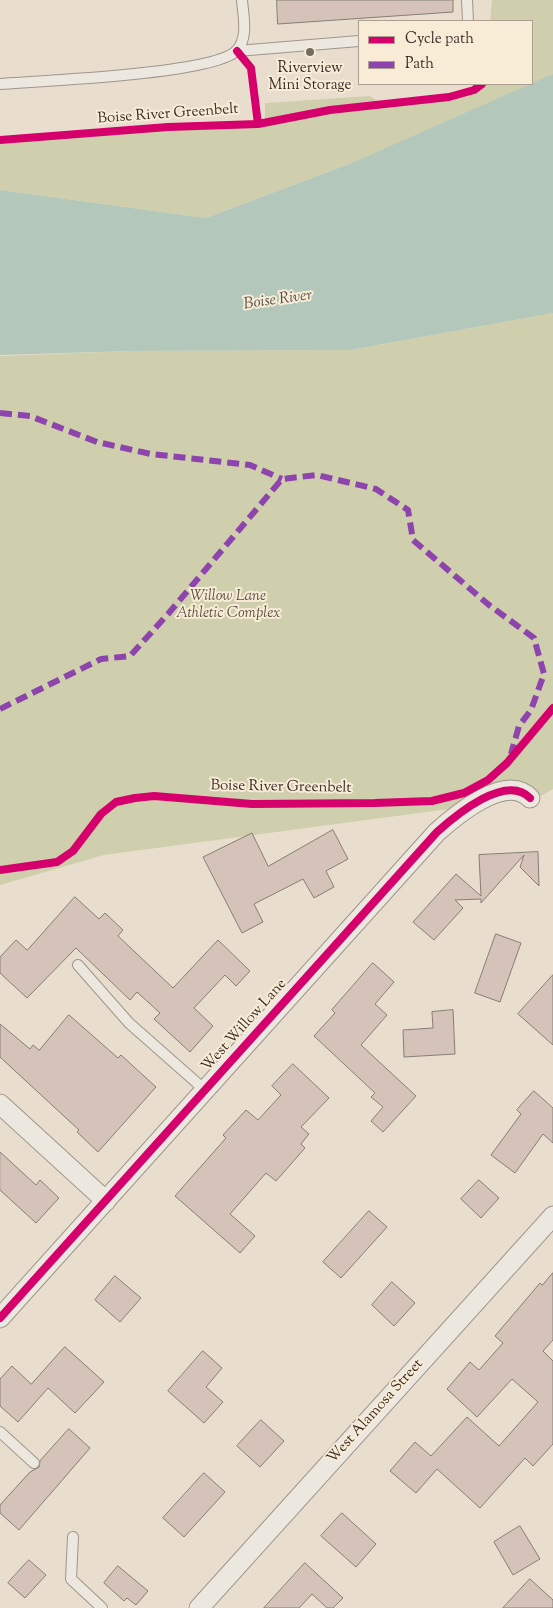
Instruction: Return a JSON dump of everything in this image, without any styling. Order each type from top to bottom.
[{"type":"street","name":"West Willow Lane","points":[[0,1318],[437,832],[455,816],[479,800],[513,790],[524,792],[530,798]]},
{"type":"street","points":[[0,1104],[106,1201]]},
{"type":"street","name":"West Alamosa Street","points":[[198,1608],[553,1216]]},
{"type":"lane","points":[[237,51],[244,32],[242,0]]},
{"type":"lane","points":[[467,0],[468,20]]},
{"type":"lane","points":[[0,84],[145,73],[218,62],[237,51],[358,41]]},
{"type":"lane","points":[[78,965],[129,1023],[205,1090]]},
{"type":"lane","points":[[0,1432],[34,1463]]},
{"type":"lane","points":[[73,1537],[71,1579],[102,1608]]},
{"type":"green space","points":[[492,0],[553,0],[553,74],[533,84],[533,20],[490,20]]},
{"type":"green space","points":[[480,85],[529,85],[349,164],[206,218],[0,190],[0,140],[168,127],[258,124],[265,122],[265,103],[370,96],[382,104],[461,95]]},
{"type":"green space","name":"Willow Lane Athletic Complex","points":[[553,313],[553,789],[539,797],[104,855],[0,885],[0,356],[130,351],[350,350]]},
{"type":"water","name":"Boise River","points":[[553,74],[553,313],[350,350],[130,351],[0,355],[0,190],[206,218],[349,164],[528,85],[533,85],[533,83]]},
{"type":"building","points":[[277,0],[453,0],[453,12],[278,24]]},
{"type":"building","points":[[333,830],[348,859],[326,871],[334,887],[314,898],[303,879],[254,904],[263,922],[242,933],[203,857],[252,833],[268,866]]},
{"type":"building","points":[[538,852],[539,886],[520,867],[524,855],[481,903],[481,899],[455,900],[463,908],[434,940],[413,922],[456,874],[481,896],[479,855]]},
{"type":"building","points":[[75,897],[99,919],[105,913],[123,930],[118,936],[173,988],[218,940],[250,971],[236,986],[225,975],[194,1008],[213,1026],[190,1052],[154,1019],[160,1013],[137,992],[130,1000],[76,948],[27,998],[0,973],[0,957],[16,940],[27,950]]},
{"type":"building","points":[[496,934],[521,943],[500,1002],[475,993]]},
{"type":"building","points":[[373,963],[394,982],[375,1004],[387,1015],[361,1045],[416,1096],[383,1132],[371,1121],[383,1107],[371,1097],[375,1093],[314,1036],[335,1013],[332,1010]]},
{"type":"building","points":[[553,975],[553,1045],[518,1014]]},
{"type":"building","points":[[453,1010],[455,1054],[404,1057],[403,1030],[433,1028],[432,1012]]},
{"type":"building","points":[[69,1015],[118,1058],[121,1055],[156,1087],[98,1152],[77,1132],[79,1130],[0,1057],[0,1024],[30,1049],[33,1045],[39,1050]]},
{"type":"building","points":[[293,1064],[329,1098],[301,1127],[309,1134],[301,1144],[305,1148],[276,1181],[266,1173],[230,1214],[255,1236],[240,1253],[175,1196],[226,1138],[223,1135],[246,1110],[258,1120],[281,1095],[272,1086]]},
{"type":"building","points":[[534,1091],[553,1108],[553,1143],[543,1134],[515,1173],[491,1155],[521,1114],[517,1110]]},
{"type":"building","points":[[0,1152],[36,1185],[40,1180],[59,1198],[36,1223],[0,1190]]},
{"type":"building","points":[[479,1180],[499,1198],[481,1218],[461,1199]]},
{"type":"building","points":[[369,1211],[387,1227],[341,1278],[323,1262]]},
{"type":"building","points":[[553,1273],[553,1340],[543,1351],[553,1361],[553,1444],[533,1466],[525,1458],[480,1508],[437,1469],[416,1493],[390,1471],[415,1442],[431,1456],[467,1417],[499,1446],[538,1402],[512,1379],[477,1417],[447,1389],[470,1362],[479,1370],[503,1343],[495,1336],[540,1283],[542,1285]]},
{"type":"building","points":[[115,1276],[141,1298],[120,1322],[95,1300]]},
{"type":"building","points":[[392,1282],[415,1303],[394,1326],[372,1305]]},
{"type":"building","points":[[65,1347],[104,1382],[75,1413],[48,1388],[18,1422],[0,1406],[0,1379],[12,1366],[31,1384]]},
{"type":"building","points":[[203,1351],[222,1368],[206,1387],[223,1402],[204,1423],[168,1391]]},
{"type":"building","points":[[261,1420],[284,1441],[260,1467],[237,1446]]},
{"type":"building","points":[[69,1429],[90,1448],[19,1530],[0,1513],[0,1505],[30,1472],[39,1467],[40,1461]]},
{"type":"building","points":[[204,1473],[225,1492],[184,1537],[163,1518]]},
{"type":"building","points":[[342,1513],[376,1544],[356,1567],[321,1536]]},
{"type":"building","points":[[520,1526],[540,1559],[513,1575],[494,1542]]},
{"type":"building","points":[[29,1560],[46,1575],[25,1598],[8,1583]]},
{"type":"building","points":[[305,1563],[343,1598],[333,1608],[327,1608],[312,1594],[299,1608],[264,1608]]},
{"type":"building","points":[[118,1566],[148,1591],[136,1605],[127,1598],[124,1601],[104,1583]]},
{"type":"building","points":[[530,1579],[553,1600],[553,1608],[503,1608]]},
{"type":"marked path","points":[[0,413],[30,416],[97,442],[151,454],[250,465],[282,479]]},
{"type":"marked path","points":[[0,709],[101,659],[130,656],[282,479],[317,475],[376,489],[408,510],[413,540],[489,605],[534,638],[544,674],[531,710],[519,726],[511,754]]},
{"type":"cycle path","points":[[237,51],[251,68],[258,124]]},
{"type":"cycle path","name":"Boise River Greenbelt","points":[[0,140],[168,127],[258,124],[330,110],[449,97],[474,90],[481,85]]},
{"type":"cycle path","name":"Boise River Greenbelt","points":[[0,870],[57,862],[73,851],[101,814],[116,802],[135,798],[154,796],[252,804],[375,803],[432,801],[464,793],[488,780],[507,763],[553,708]]},
{"type":"cycle path","points":[[0,1318],[437,832],[468,807],[495,793],[508,790],[520,792],[530,798]]},
{"type":"place","name":"Riverview Mini Storage","points":[[310,52]]}]
